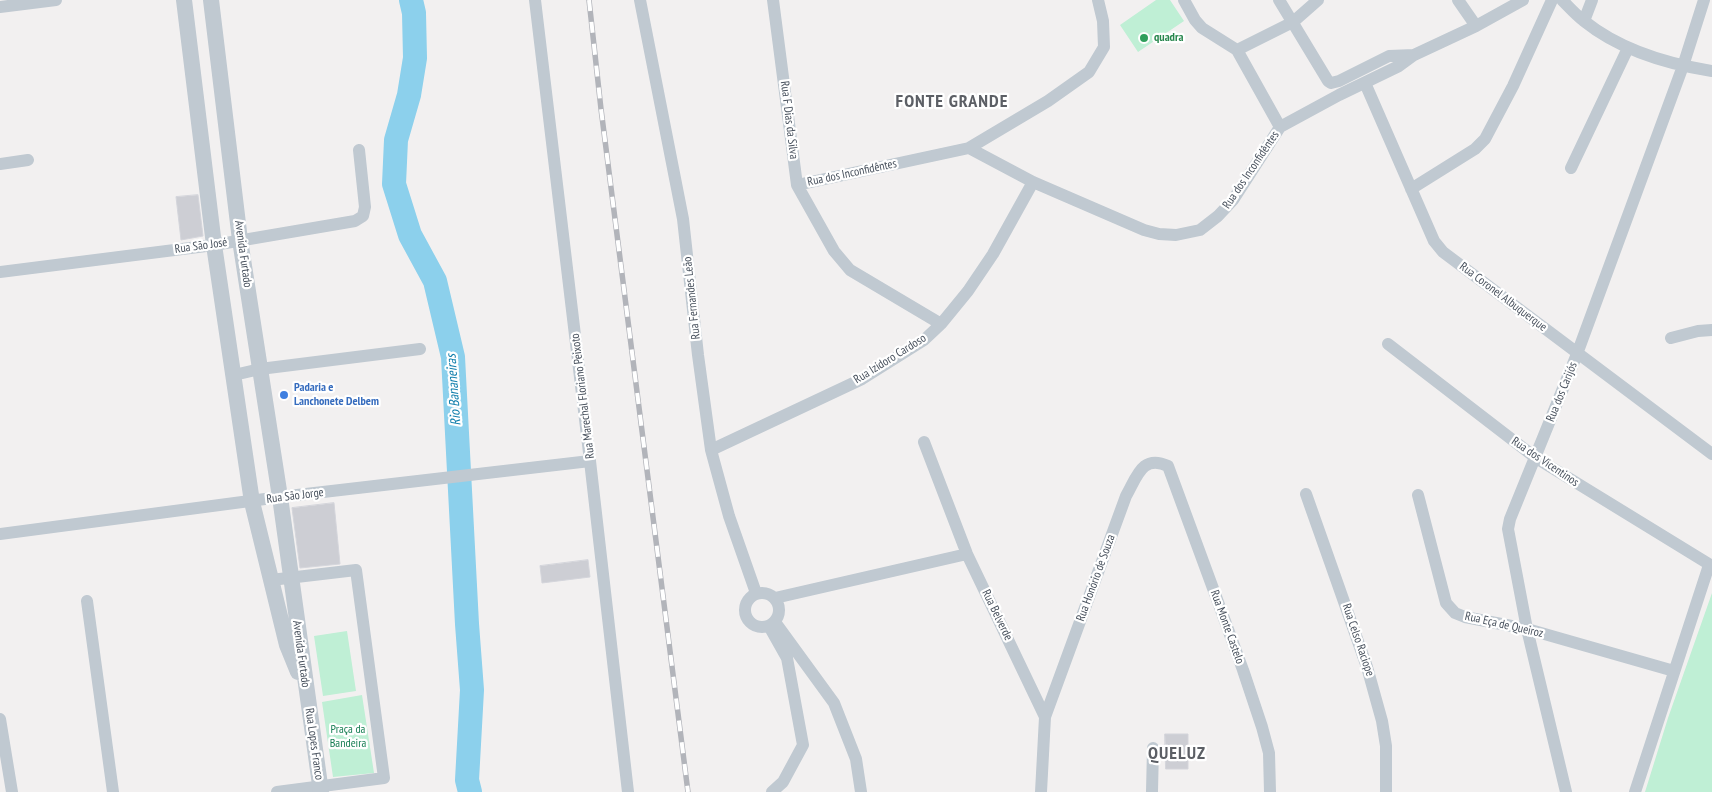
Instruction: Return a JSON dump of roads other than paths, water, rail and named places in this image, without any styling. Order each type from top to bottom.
[{"type":"street","points":[[0,7],[56,0]]},
{"type":"street","name":"Avenida Furtado","points":[[184,0],[214,245],[252,502],[287,645],[307,696]]},
{"type":"street","name":"Avenida Furtado","points":[[211,0],[240,240],[280,497],[307,696]]},
{"type":"street","name":"Rua Marechal Floriano Peixoto","points":[[535,0],[628,792]]},
{"type":"street","name":"Rua Fernandes Leão","points":[[640,0],[683,219],[711,450],[729,516],[756,593]]},
{"type":"street","name":"Rua F Dias da Silva","points":[[773,0],[797,185],[834,250],[850,270],[940,324]]},
{"type":"street","points":[[969,148],[1048,101],[1089,72],[1104,47],[1103,21],[1098,0]]},
{"type":"street","points":[[1184,0],[1195,20],[1202,28],[1237,50],[1280,128]]},
{"type":"street","points":[[1279,0],[1328,82],[1339,81],[1389,56],[1414,54]]},
{"type":"street","points":[[1237,50],[1293,22],[1318,0]]},
{"type":"street","points":[[1458,0],[1476,26]]},
{"type":"street","name":"Rua dos Inconfidêntes","points":[[797,185],[969,148],[1033,182],[1144,230],[1168,234],[1189,233],[1200,230],[1210,224],[1233,200],[1280,128],[1399,66],[1414,54],[1476,26],[1523,0]]},
{"type":"street","points":[[1411,190],[1475,149],[1485,139],[1513,86],[1552,0]]},
{"type":"street","points":[[1562,0],[1584,21],[1628,48],[1683,66],[1712,71]]},
{"type":"street","points":[[1584,21],[1592,0]]},
{"type":"street","name":"Rua dos Carijós","points":[[1566,792],[1527,629],[1508,529],[1510,519],[1577,354],[1683,66],[1704,0]]},
{"type":"street","points":[[1571,168],[1628,48]]},
{"type":"street","name":"Rua Coronel Albuquerque","points":[[1365,83],[1434,241],[1443,252],[1712,454]]},
{"type":"street","name":"Rua São José","points":[[0,272],[214,245],[355,221],[363,216],[365,207],[359,150]]},
{"type":"street","points":[[0,164],[28,160]]},
{"type":"street","name":"Rua Izidoro Cardoso","points":[[711,450],[862,379],[924,340],[968,291],[993,254],[1033,182]]},
{"type":"street","points":[[1671,338],[1698,331],[1712,330]]},
{"type":"street","name":"Rua dos Vicentinos","points":[[1388,344],[1536,458],[1710,566]]},
{"type":"street","points":[[234,375],[260,369],[420,349]]},
{"type":"street","name":"Rua Belverde","points":[[924,442],[967,554],[1045,717],[1041,792]]},
{"type":"street","name":"Rua São Jorge","points":[[0,534],[280,497],[590,461]]},
{"type":"street","name":"Rua Honório de Souza","points":[[1045,717],[1126,496],[1141,469],[1150,463],[1158,462],[1168,466]]},
{"type":"street","name":"Rua Monte Castelo","points":[[1168,466],[1240,661],[1262,727],[1268,753],[1270,792]]},
{"type":"street","name":"Rua Celso Raciope","points":[[1306,494],[1368,667],[1382,721],[1386,746],[1386,792]]},
{"type":"street","name":"Rua Eça de Queiroz","points":[[1418,495],[1446,603],[1455,613],[1465,617],[1527,629],[1674,671]]},
{"type":"street","points":[[775,598],[967,554]]},
{"type":"street","points":[[1635,792],[1710,566]]},
{"type":"street","points":[[271,580],[356,570],[384,778],[321,788],[276,792]]},
{"type":"street","points":[[756,593],[769,594],[775,598],[780,610],[778,617],[772,624],[762,627],[755,626],[750,622],[746,616],[745,609],[750,597],[756,593]]},
{"type":"street","points":[[87,601],[113,792]]},
{"type":"street","points":[[772,624],[787,658],[803,745],[783,782],[772,792]]},
{"type":"street","points":[[772,624],[834,703],[856,759],[861,792]]},
{"type":"street","name":"Rua Lopes Franco","points":[[307,696],[321,788]]},
{"type":"street","points":[[0,719],[12,792]]},
{"type":"street","points":[[1152,792],[1153,748]]},
{"type":"waterway","name":"Rio Bananeiras","points":[[411,0],[414,13],[415,58],[409,95],[396,140],[394,184],[410,235],[435,281],[453,357],[472,690],[467,780],[470,792]]},
{"type":"railway","points":[[589,0],[601,109],[688,792]]},
{"type":"place","name":"quadra","points":[[1144,38]]},
{"type":"place","name":"Padaria e Lanchonete Delbem","points":[[284,395]]},
{"type":"district","name":"FONTE GRANDE","points":[[952,102]]},
{"type":"district","name":"QUELUZ","points":[[1177,754]]},
{"type":"park label","name":"Praça da Bandeira","points":[[348,737]]}]
